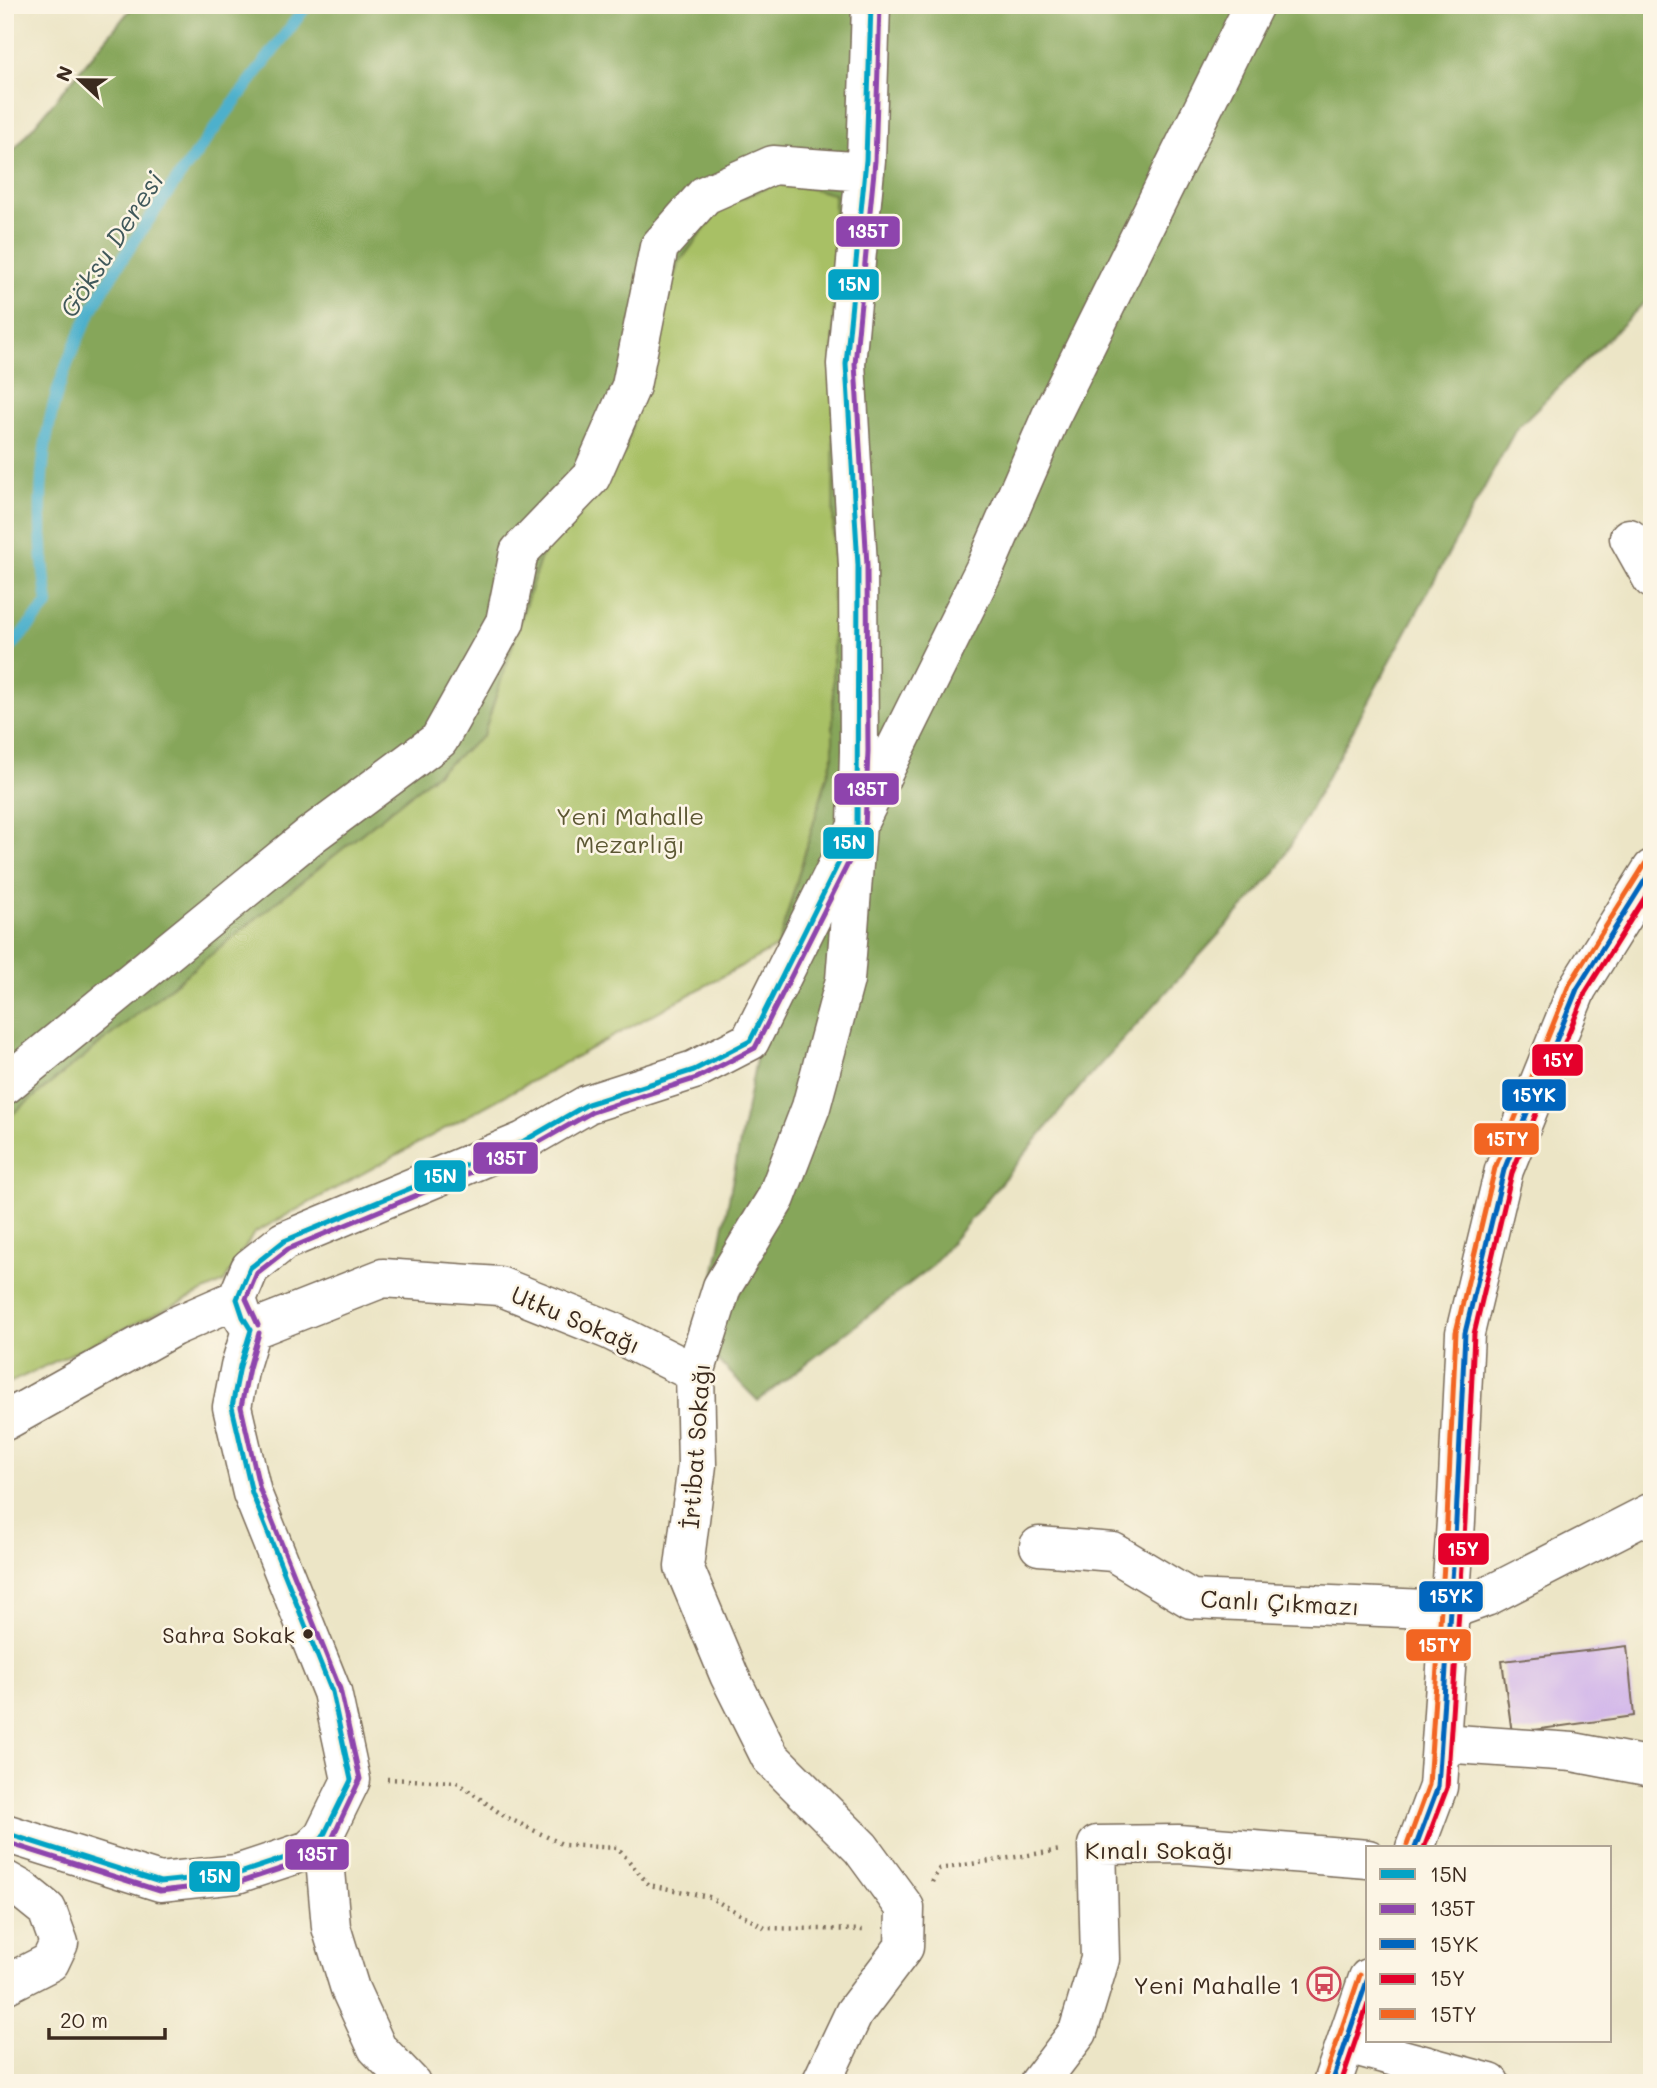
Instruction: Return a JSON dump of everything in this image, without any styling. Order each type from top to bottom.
[{"type":"street","name":"İrtibat Sokağı","points":[[871,5],[865,172],[846,364],[858,565],[859,751],[845,980],[811,1107],[776,1198],[722,1287],[695,1373],[697,1465],[684,1567],[729,1675],[770,1757],[861,1848],[905,1908],[905,1932]]},
{"type":"street","points":[[5,1833],[160,1882],[237,1874],[309,1850],[323,1837],[351,1780],[332,1692],[252,1493],[232,1408],[240,1366],[250,1268],[284,1241],[524,1141],[587,1104],[694,1070],[750,1041],[985,568],[1051,416],[1254,5]]},
{"type":"street","points":[[5,1084],[311,835],[439,740],[505,622],[519,552],[591,477],[631,386],[659,247],[705,195],[773,165],[865,172]]},
{"type":"street","points":[[1629,538],[1652,579]]},
{"type":"street","points":[[1416,1846],[1438,1787],[1465,1333],[1504,1170],[1577,989],[1652,869]]},
{"type":"street","name":"Utku Sokağı","points":[[5,1421],[173,1327],[244,1314],[383,1279],[499,1286],[609,1331],[695,1373]]},
{"type":"street","points":[[1450,1610],[1486,1597],[1652,1511]]},
{"type":"street","name":"Canlı Çıkmazı","points":[[1039,1546],[1113,1552],[1191,1599],[1450,1610]]},
{"type":"street","points":[[1441,1743],[1573,1752],[1652,1767]]},
{"type":"street","points":[[323,1837],[331,1927],[350,1989],[377,2048],[411,2083]]},
{"type":"street","name":"Kınalı Sokağı","points":[[1097,1845],[1178,1844],[1366,1859]]},
{"type":"street","points":[[1039,2083],[1078,2032],[1100,1959],[1097,1845]]},
{"type":"street","points":[[5,1880],[47,1910],[59,1944],[50,1962],[5,1985]]},
{"type":"street","points":[[821,2083],[854,2013],[904,1947],[905,1932]]},
{"type":"street","points":[[1332,2083],[1366,1984]]},
{"type":"street","points":[[1347,2044],[1490,2083]]},
{"type":"path","points":[[351,1780],[457,1782],[504,1816],[564,1845],[618,1848],[649,1885],[709,1897],[765,1928],[905,1932]]},
{"type":"path","name":"Kınalı Sokağı","points":[[905,1932],[939,1869],[1097,1845]]},
{"type":"green space","points":[[134,5],[1652,5],[1652,295],[1516,429],[1276,872],[1085,1081],[931,1267],[758,1401],[701,1343],[778,946],[833,756],[834,194],[781,181],[721,207],[678,264],[624,452],[542,553],[483,736],[5,1120],[5,165],[9,156]]},
{"type":"green space","name":"Yeni Mahalle Mezarlıḡı","points":[[781,181],[835,194],[833,756],[778,946],[254,1233],[224,1282],[5,1385],[5,1120],[483,736],[542,553],[624,452],[678,264],[721,207]]},
{"type":"building","points":[[1627,1646],[1634,1716],[1512,1733],[1502,1661]]},
{"type":"waterway","name":"Göksu Deresi","points":[[5,654],[48,604],[42,547],[43,460],[54,403],[82,329],[145,225],[307,5]]},
{"type":"transit line","name":"15N","points":[[251,1330],[237,1299],[250,1268],[284,1241],[524,1141],[588,1104],[694,1070],[750,1041],[857,826],[858,565],[846,364],[866,160],[871,5]]},
{"type":"transit line","name":"135T","points":[[258,1325],[246,1299],[257,1273],[288,1249],[527,1149],[592,1112],[697,1078],[755,1048],[865,830],[868,751],[867,565],[855,364],[875,161],[880,5]]},
{"type":"transit line","name":"15TY","points":[[1407,1845],[1429,1785],[1447,1520],[1456,1332],[1495,1168],[1569,985],[1645,864]]},
{"type":"transit line","name":"15YK","points":[[1416,1846],[1438,1787],[1456,1521],[1465,1333],[1504,1170],[1577,989],[1652,869]]},
{"type":"transit line","name":"15Y","points":[[1425,1846],[1447,1788],[1465,1522],[1474,1334],[1512,1173],[1585,993],[1652,886]]},
{"type":"transit line","name":"15N","points":[[5,1833],[160,1882],[237,1874],[309,1850],[323,1837],[351,1780],[332,1692],[252,1493],[232,1407],[251,1330]]},
{"type":"transit line","name":"135T","points":[[5,1842],[160,1891],[240,1882],[313,1858],[331,1841],[360,1779],[340,1689],[260,1490],[241,1407],[259,1333]]},
{"type":"transit line","name":"15TY","points":[[1324,2080],[1360,1975]]},
{"type":"transit line","name":"15YK","points":[[1332,2083],[1366,1984]]},
{"type":"transit line","name":"15Y","points":[[1341,2083],[1366,2010]]},
{"type":"place","name":"Sahra Sokak","points":[[308,1634]]},
{"type":"place","name":"Yeni Mahalle 1","points":[[1324,1984]]}]
